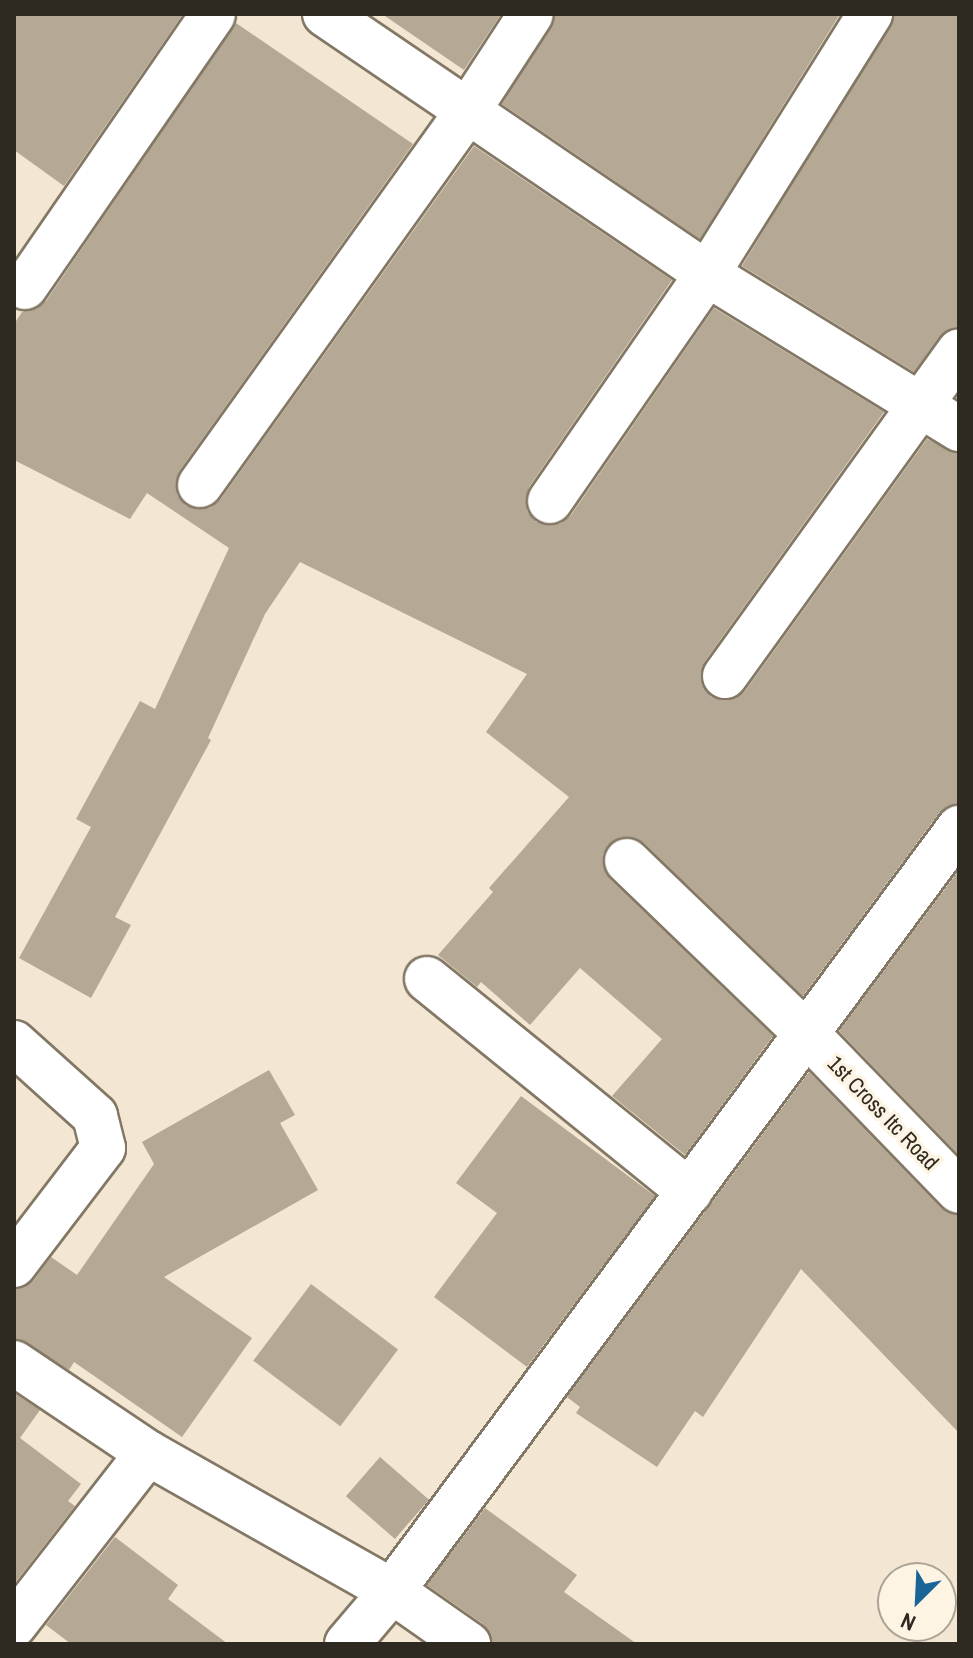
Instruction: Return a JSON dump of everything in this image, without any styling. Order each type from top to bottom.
[{"type":"street","points":[[25,287],[213,14]]},
{"type":"street","points":[[325,14],[469,109],[707,274],[941,418]]},
{"type":"street","points":[[200,485],[469,109],[531,14]]},
{"type":"street","points":[[550,501],[707,274],[870,14]]},
{"type":"street","points":[[725,676],[941,418],[959,352]]},
{"type":"street","points":[[347,1644],[392,1591],[959,828]]},
{"type":"street","name":"1st Cross Itc Road","points":[[627,861],[808,1035],[959,1191]]},
{"type":"street","points":[[427,979],[690,1192]]},
{"type":"street","points":[[14,1043],[95,1116],[103,1148],[14,1265]]},
{"type":"street","points":[[14,1363],[148,1453],[392,1591],[468,1644]]},
{"type":"street","points":[[14,1625],[148,1453]]},
{"type":"building","points":[[14,14],[183,14],[64,186],[14,150]]},
{"type":"building","points":[[382,14],[501,14],[464,70]]},
{"type":"building","points":[[556,14],[840,14],[700,239],[502,104]]},
{"type":"building","points":[[895,14],[959,14],[959,327],[939,337],[914,372],[742,266]]},
{"type":"building","points":[[236,23],[413,144],[180,470],[177,495],[186,506],[210,508],[220,500],[474,146],[672,280],[529,487],[527,511],[536,522],[560,524],[571,515],[714,308],[884,412],[705,661],[702,685],[711,697],[734,699],[745,691],[927,439],[959,454],[959,803],[939,813],[803,996],[644,843],[621,837],[603,854],[610,879],[773,1036],[685,1155],[612,1096],[662,1039],[580,968],[530,1025],[481,982],[477,987],[438,955],[493,892],[489,888],[569,797],[486,732],[527,674],[300,562],[265,614],[208,738],[211,740],[115,917],[131,925],[91,998],[19,958],[91,827],[76,819],[140,701],[155,709],[229,548],[147,493],[130,519],[14,460],[14,324],[22,312],[46,301]]},
{"type":"building","points":[[959,870],[959,1155],[839,1031]]},
{"type":"building","points":[[269,1070],[295,1115],[280,1123],[318,1190],[164,1277],[252,1338],[182,1437],[74,1362],[69,1370],[14,1338],[14,1289],[33,1281],[51,1257],[77,1275],[154,1164],[142,1142]]},
{"type":"building","points":[[809,1072],[941,1208],[959,1215],[959,1433],[801,1269],[703,1417],[695,1411],[657,1467],[576,1413],[580,1407],[567,1397]]},
{"type":"building","points":[[521,1096],[655,1196],[527,1367],[434,1297],[497,1213],[456,1183]]},
{"type":"building","points":[[311,1284],[398,1350],[340,1426],[253,1361]]},
{"type":"building","points":[[14,1393],[40,1410],[20,1438],[81,1484],[68,1501],[75,1506],[14,1584]]},
{"type":"building","points":[[380,1457],[429,1500],[395,1539],[346,1496]]},
{"type":"building","points":[[485,1508],[577,1575],[564,1592],[637,1644],[493,1644],[483,1624],[427,1585]]},
{"type":"building","points":[[115,1537],[178,1585],[168,1599],[228,1644],[71,1644],[46,1625]]}]
